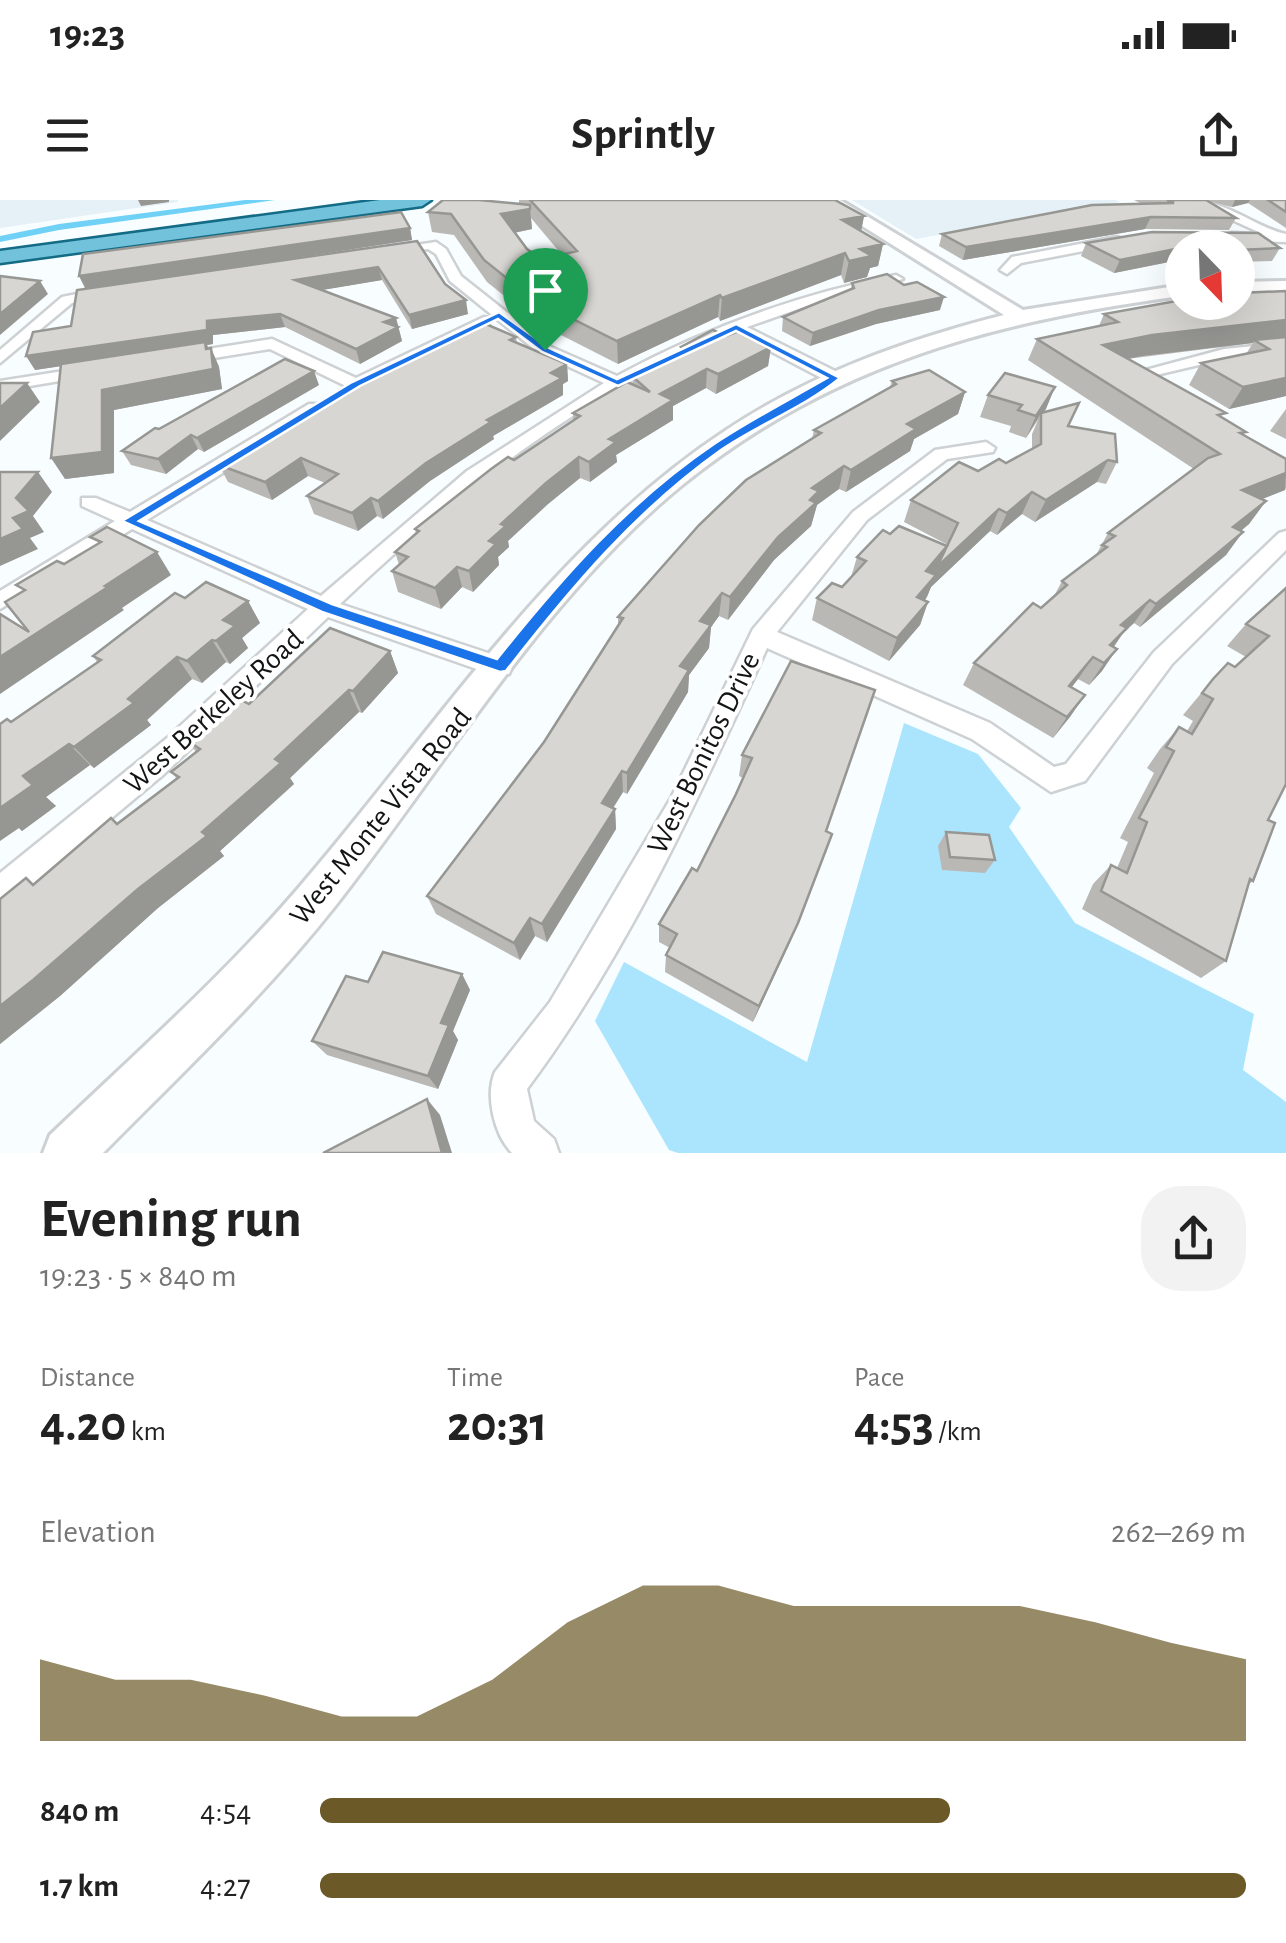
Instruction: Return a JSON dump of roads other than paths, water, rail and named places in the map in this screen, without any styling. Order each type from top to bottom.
[{"type":"main road","points":[[0,247],[359,200]]},
{"type":"main road","points":[[0,257],[422,200]]},
{"type":"main road","points":[[58,249],[79,242],[176,229],[194,222]]},
{"type":"street","points":[[828,200],[1018,315]]},
{"type":"street","points":[[1194,200],[1256,224],[1283,240]]},
{"type":"street","points":[[1006,270],[1017,260],[1134,238]]},
{"type":"street","points":[[1255,239],[1283,240]]},
{"type":"street","points":[[373,252],[431,245],[441,252],[455,278],[545,350],[618,383]]},
{"type":"street","name":"West Berkeley Road","points":[[0,892],[173,750],[425,514],[475,476],[618,383],[736,327],[794,306],[896,279]]},
{"type":"street","points":[[1255,287],[1286,286]]},
{"type":"street","points":[[0,358],[67,300],[122,290]]},
{"type":"street","name":"West Monte Vista Road","points":[[68,1153],[276,945],[558,593],[664,487],[719,446],[835,378],[929,339],[1018,315],[1165,293]]},
{"type":"street","points":[[0,601],[356,384],[499,314]]},
{"type":"street","points":[[736,327],[835,378]]},
{"type":"street","points":[[155,362],[272,344],[356,384]]},
{"type":"street","points":[[1168,396],[1138,374],[1224,354],[1286,348]]},
{"type":"street","points":[[0,386],[116,368]]},
{"type":"street","name":"West Bonitos Drive","points":[[528,1142],[508,1085],[562,1014],[682,807],[761,636],[860,516],[942,454],[986,448]]},
{"type":"street","points":[[89,502],[327,608],[500,666]]},
{"type":"street","points":[[761,636],[981,732],[1051,780],[1075,773],[1163,658],[1286,538]]},
{"type":"waterway","points":[[0,239],[59,227],[270,200]]}]
